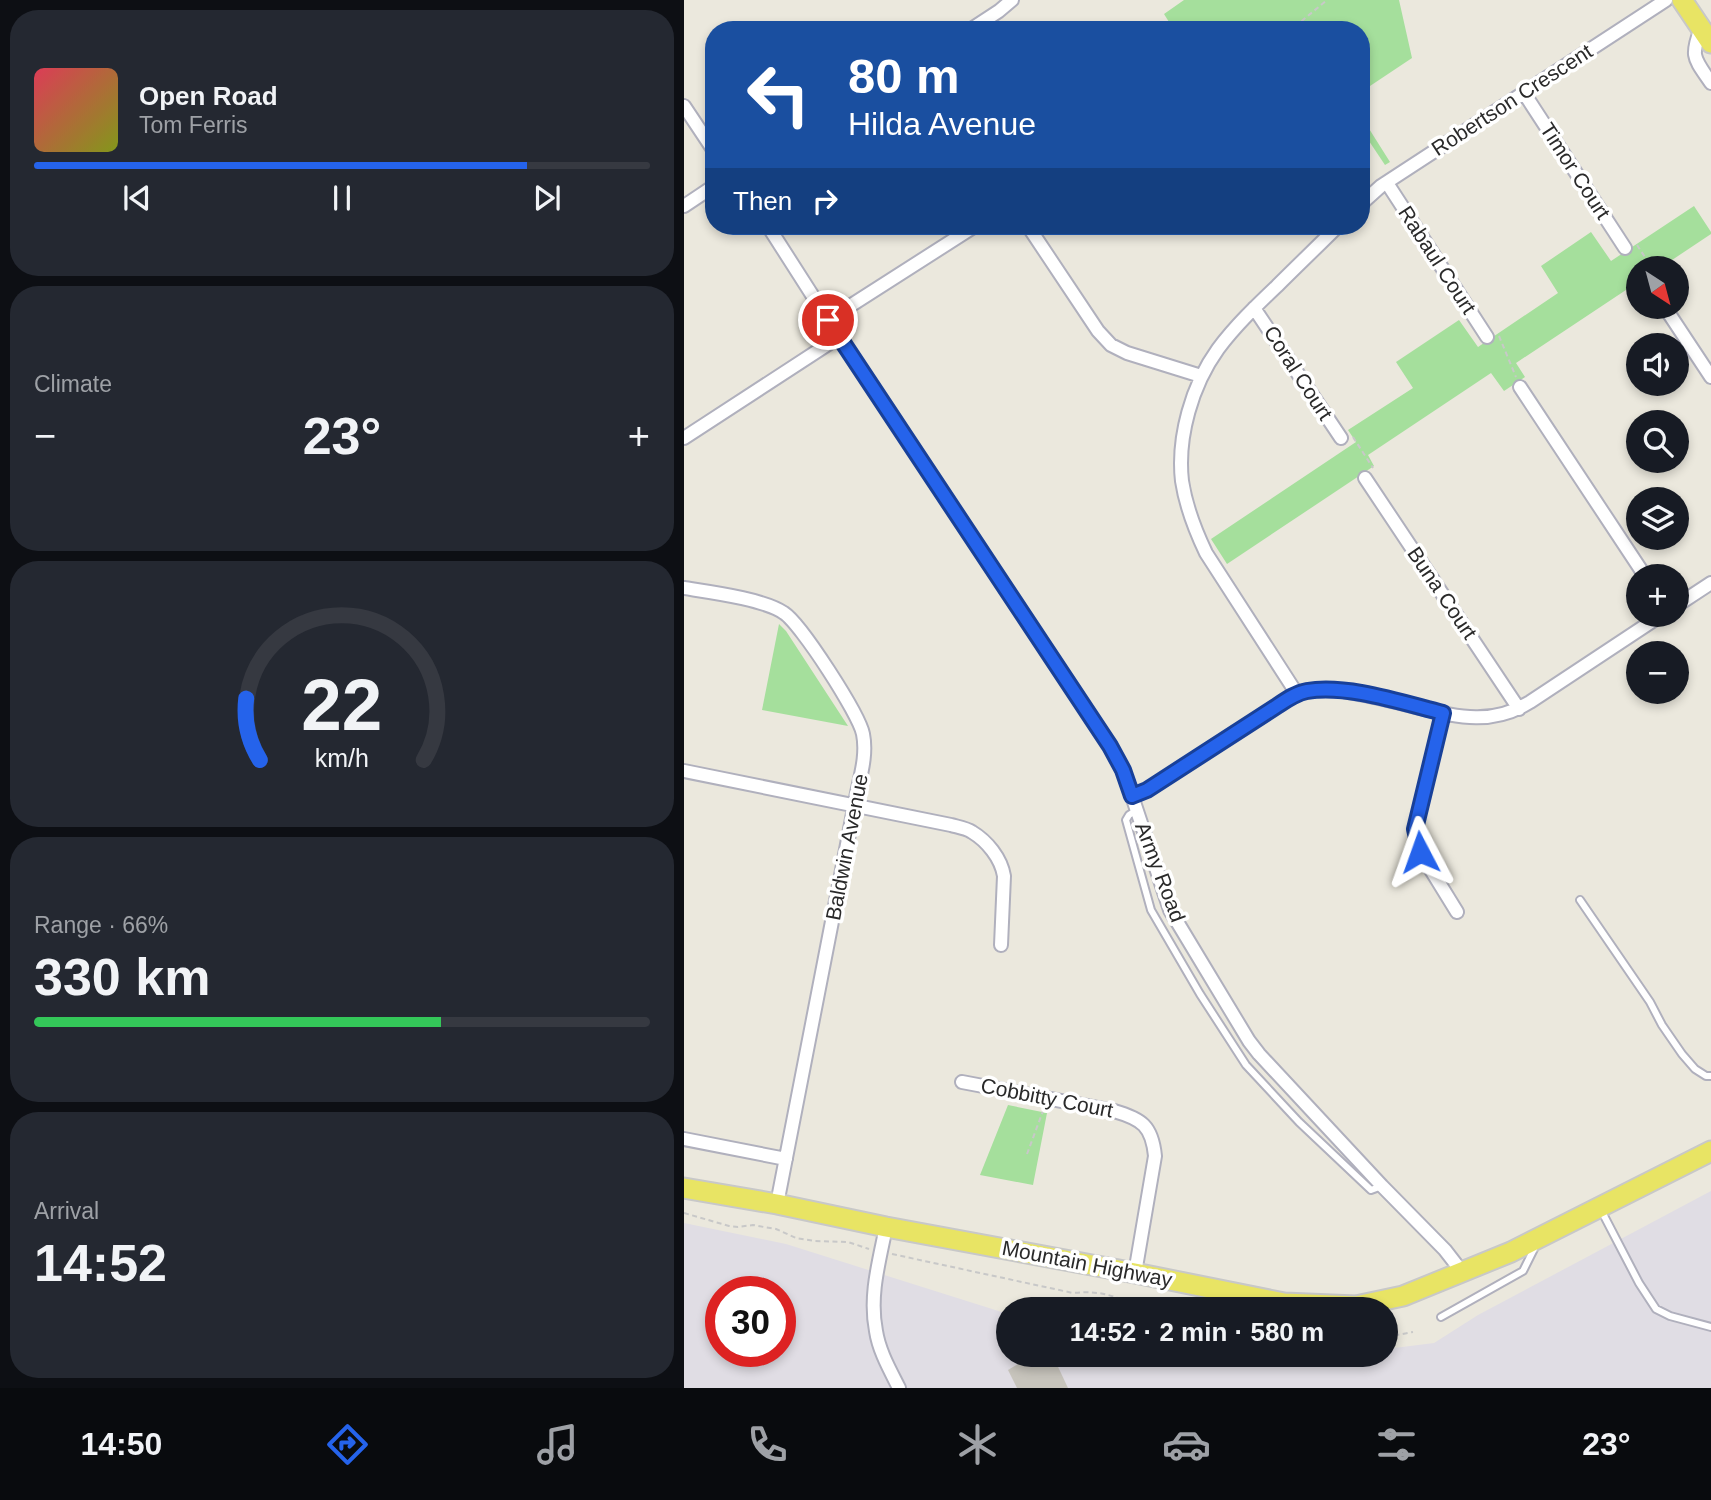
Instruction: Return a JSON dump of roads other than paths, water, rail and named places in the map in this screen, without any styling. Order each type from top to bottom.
[{"type":"main road","points":[[1682,0],[1706,36]]},
{"type":"main road","name":"Mountain Highway","points":[[684,1188],[1284,1303],[1356,1306],[1403,1296],[1462,1272],[1600,1208],[1711,1151]]},
{"type":"street","points":[[984,21],[1012,0]]},
{"type":"street","name":"Robertson Crescent","points":[[1370,197],[1666,0]]},
{"type":"street","points":[[1706,36],[1694,46],[1694,56],[1711,83]]},
{"type":"street","name":"Timor Court","points":[[1524,93],[1630,246]]},
{"type":"street","points":[[684,106],[705,138]]},
{"type":"street","name":"Rabaul Court","points":[[1387,183],[1493,335]]},
{"type":"street","points":[[684,206],[705,192]]},
{"type":"street","name":"Army Road","points":[[774,235],[1110,746],[1123,770],[1170,910],[1249,1041],[1382,1186],[1445,1250],[1462,1272]]},
{"type":"street","points":[[828,320],[961,235]]},
{"type":"street","points":[[1034,235],[1098,331],[1111,345],[1127,353],[1201,376]]},
{"type":"street","points":[[1297,694],[1206,552],[1195,528],[1182,480],[1184,432],[1201,376],[1218,349],[1254,307],[1329,235]]},
{"type":"street","name":"Coral Court","points":[[1254,307],[1345,434]]},
{"type":"street","points":[[1673,319],[1711,377]]},
{"type":"street","points":[[684,438],[839,337]]},
{"type":"street","points":[[1520,387],[1637,564]]},
{"type":"street","name":"Buna Court","points":[[1369,473],[1519,709]]},
{"type":"street","points":[[1689,597],[1711,583]]},
{"type":"street","name":"Baldwin Avenue","points":[[684,588],[767,605],[784,613],[801,630],[856,715],[863,732],[865,750],[855,806],[777,1204]]},
{"type":"street","points":[[1132,796],[1147,790],[1297,694],[1339,690],[1460,717],[1487,718],[1519,709],[1643,627]]},
{"type":"street","points":[[1443,713],[1415,829],[1420,852],[1457,912]]},
{"type":"street","points":[[684,771],[971,831],[987,845],[1003,867],[1001,946]]},
{"type":"street","name":"Cobbitty Court","points":[[962,1082],[1114,1111],[1133,1116],[1146,1126],[1154,1141],[1155,1156],[1135,1273]]},
{"type":"street","points":[[684,1139],[786,1159]]},
{"type":"street","points":[[886,1227],[873,1307],[876,1334],[899,1388]]},
{"type":"lane","points":[[1137,810],[1126,820],[1151,910],[1200,994],[1246,1065],[1299,1122],[1371,1191],[1382,1186]]},
{"type":"lane","points":[[1580,900],[1682,1054],[1695,1069],[1711,1076]]},
{"type":"lane","points":[[1600,1208],[1639,1283],[1656,1309],[1670,1316],[1711,1327]]},
{"type":"lane","points":[[1441,1317],[1523,1271],[1540,1237]]}]
